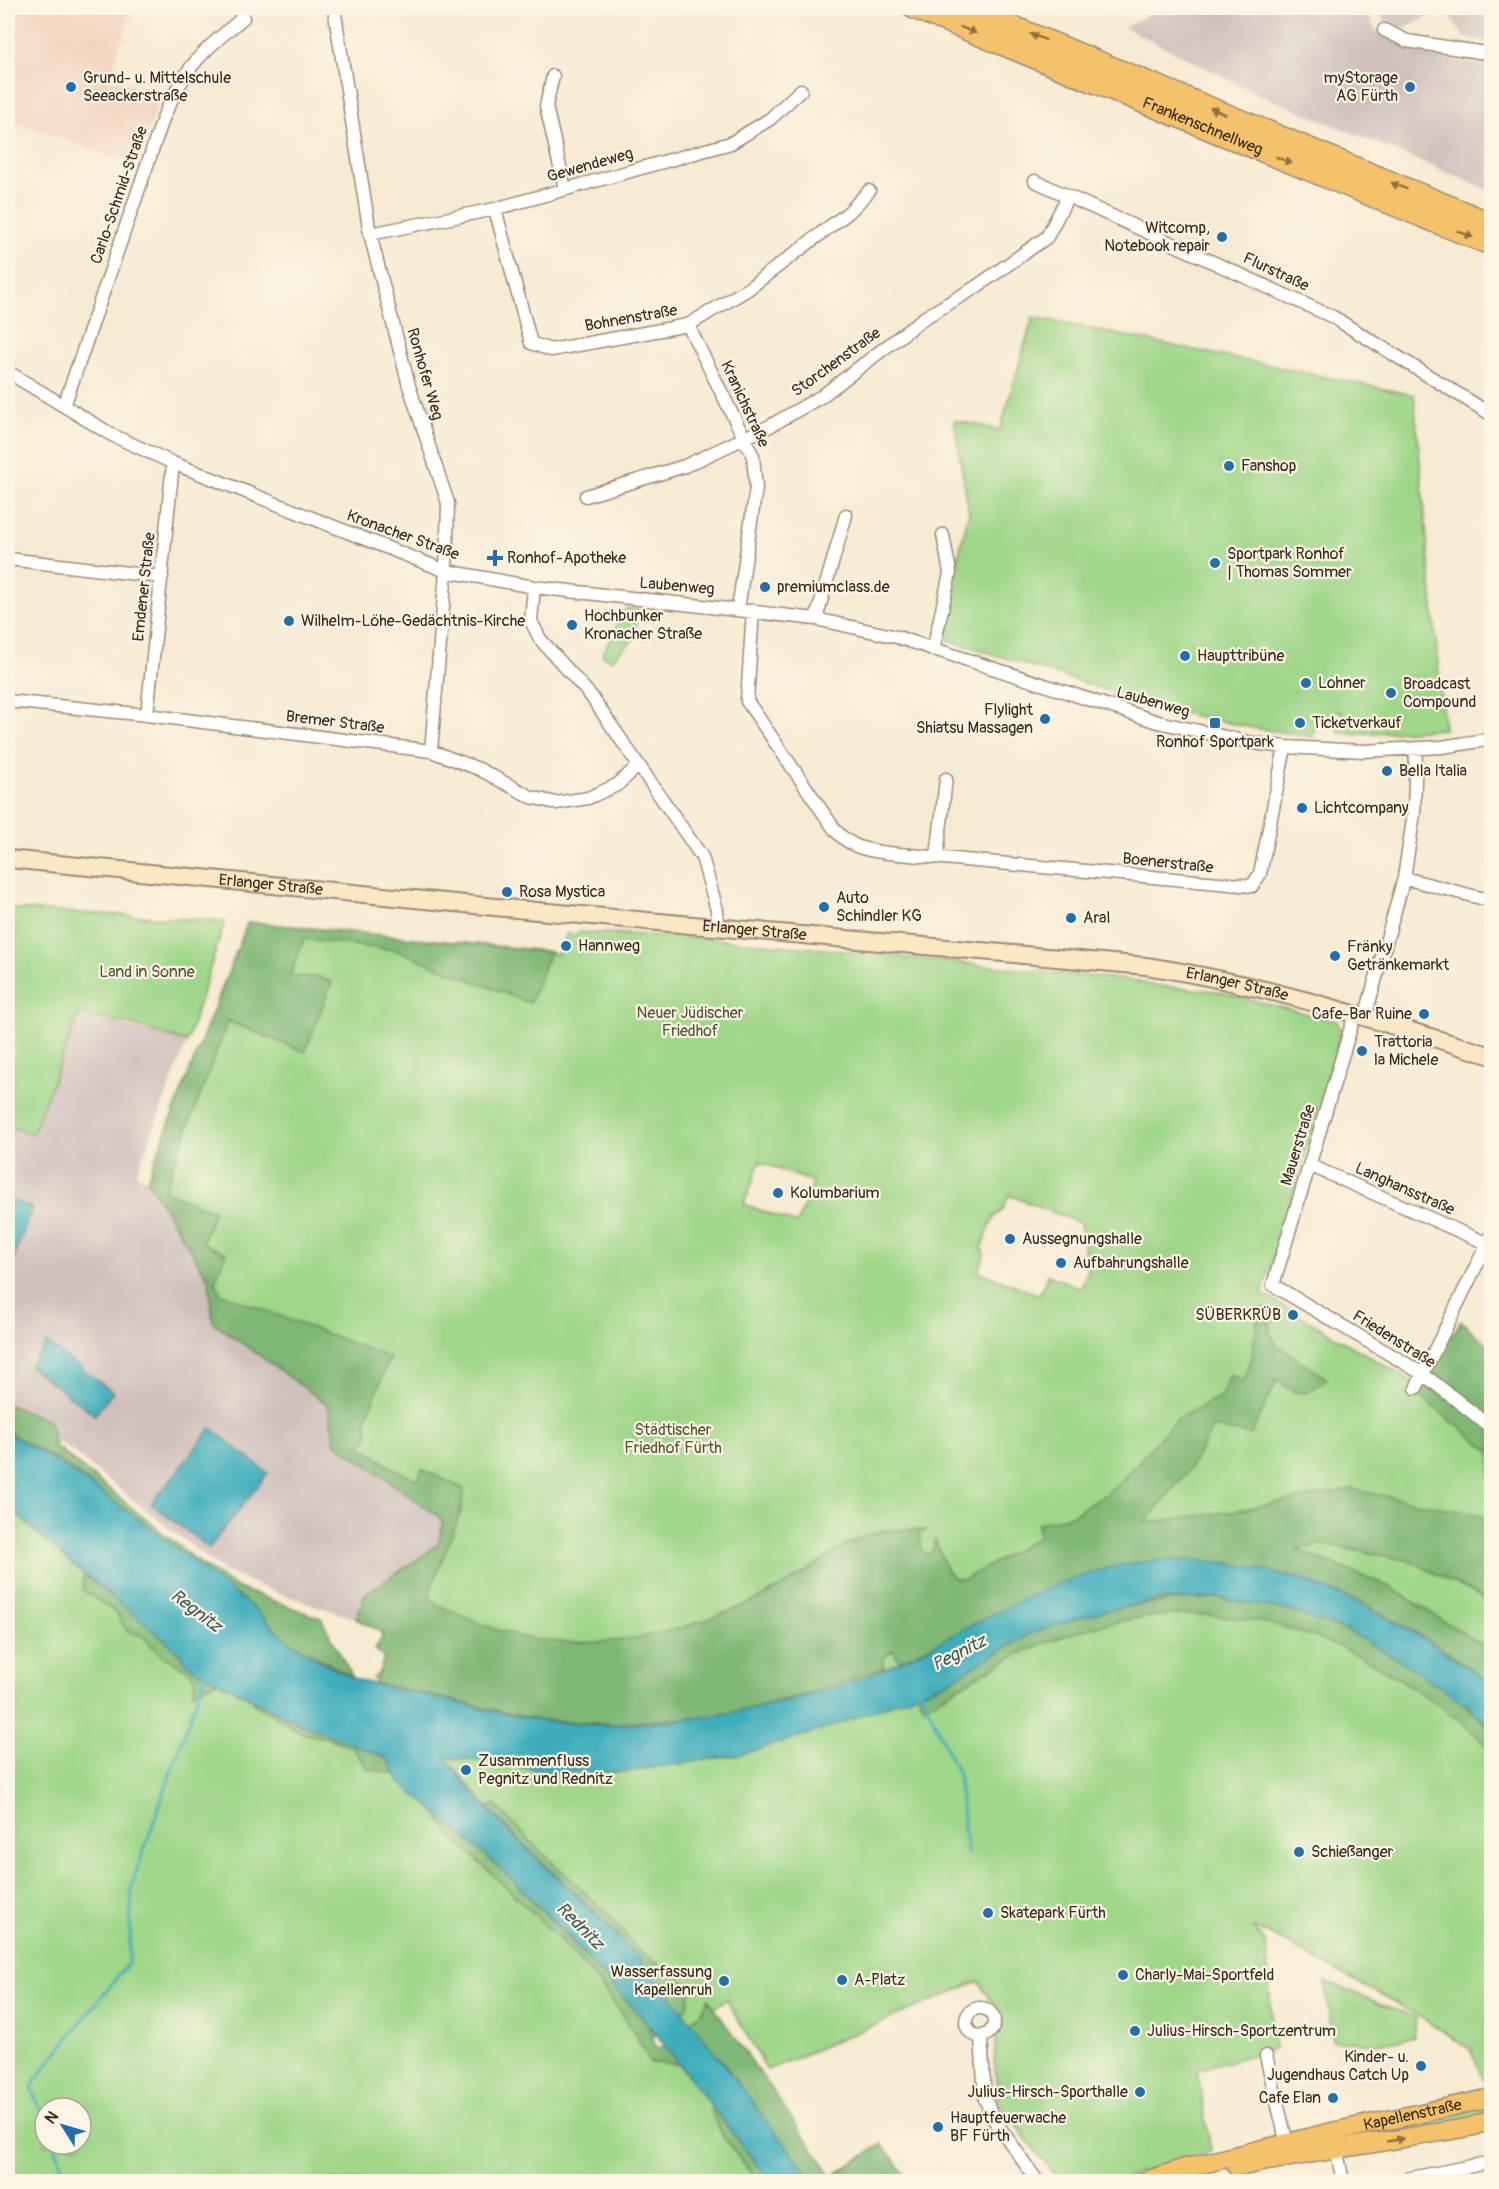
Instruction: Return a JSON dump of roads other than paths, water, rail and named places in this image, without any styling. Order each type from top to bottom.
[{"type":"highway","name":"Frankenschnellweg","points":[[914,8],[1491,245]]},
{"type":"highway","name":"Frankenschnellweg","points":[[967,8],[1491,224]]},
{"type":"main road","name":"Erlanger Straße","points":[[8,859],[526,910],[1146,966],[1240,982],[1360,1015],[1491,1056]]},
{"type":"main road","name":"Kapellenstraße","points":[[1177,2181],[1288,2150],[1332,2132],[1487,2098]]},
{"type":"main road","name":"Kapellenstraße","points":[[1143,2181],[1182,2169],[1288,2150],[1337,2150],[1470,2127],[1491,2120]]},
{"type":"main road","name":"Kapellenstraße","points":[[1470,2127],[1491,2128]]},
{"type":"street","name":"Ronhofer Weg","points":[[334,8],[370,234],[409,386],[448,503],[446,571],[431,751]]},
{"type":"street","name":"Carlo-Schmid-Straße","points":[[64,406],[139,185],[180,78],[241,13]]},
{"type":"street","points":[[1384,30],[1407,41],[1491,54]]},
{"type":"street","points":[[553,76],[546,106],[565,189]]},
{"type":"street","name":"Gewendeweg","points":[[370,234],[495,209],[731,143],[771,119],[801,90]]},
{"type":"street","name":"Flurstraße","points":[[1035,181],[1067,198],[1241,273],[1333,317],[1491,415]]},
{"type":"street","name":"Bohnenstraße","points":[[495,209],[531,343],[551,350],[688,325],[748,289],[849,212],[869,191]]},
{"type":"street","name":"Storchenstraße","points":[[586,496],[685,466],[744,438],[822,396],[924,318],[976,287],[1047,237],[1067,198]]},
{"type":"street","name":"Kranichstraße","points":[[688,325],[753,456],[756,488],[738,609]]},
{"type":"street","name":"Kronacher Straße","points":[[8,372],[112,435],[173,463],[446,571],[534,587]]},
{"type":"street","name":"Emdener Straße","points":[[147,715],[173,463]]},
{"type":"street","points":[[816,619],[846,515]]},
{"type":"street","points":[[933,650],[950,573],[943,535]]},
{"type":"street","points":[[8,559],[162,577]]},
{"type":"street","points":[[534,587],[531,621],[540,639],[584,688],[702,857],[717,910],[718,926]]},
{"type":"street","name":"Laubenweg","points":[[534,587],[753,610],[816,619],[897,637],[1158,722],[1285,747],[1363,751],[1416,749],[1491,739]]},
{"type":"street","name":"Boenerstraße","points":[[753,610],[747,701],[835,830],[845,842],[858,848],[1252,886],[1260,874],[1285,747]]},
{"type":"street","name":"Bremer Straße","points":[[8,701],[147,715],[431,751],[479,769],[531,797],[556,803],[588,798],[617,784],[638,766]]},
{"type":"street","name":"Mauerstraße","points":[[1273,1285],[1309,1164],[1404,878],[1414,813],[1416,749]]},
{"type":"street","points":[[937,857],[946,779]]},
{"type":"street","points":[[1404,878],[1491,901]]},
{"type":"street","name":"Langhansstraße","points":[[1309,1164],[1489,1238]]},
{"type":"street","points":[[1416,1388],[1489,1238]]},
{"type":"street","name":"Friedenstraße","points":[[1273,1285],[1423,1374],[1491,1428]]},
{"type":"street","points":[[981,2037],[985,2099],[995,2121],[1038,2181]]},
{"type":"street","points":[[1266,2056],[1288,2150]]},
{"type":"street","points":[[1332,2132],[1343,2181]]},
{"type":"street","points":[[1391,2181],[1491,2162]]},
{"type":"water","points":[[8,1199],[32,1208],[8,1273]]},
{"type":"water","points":[[47,1343],[113,1392],[95,1415],[29,1366]]},
{"type":"water","points":[[211,1428],[268,1473],[209,1548],[151,1504]]},
{"type":"water","points":[[8,1433],[40,1451],[130,1513],[247,1603],[290,1641],[327,1665],[375,1685],[513,1716],[576,1724],[619,1724],[663,1722],[753,1709],[837,1687],[874,1673],[1044,1590],[1079,1577],[1116,1567],[1153,1561],[1200,1561],[1246,1566],[1290,1577],[1333,1592],[1414,1633],[1491,1684],[1491,1729],[1471,1708],[1404,1663],[1348,1631],[1287,1610],[1218,1598],[1157,1600],[1092,1614],[1034,1632],[943,1684],[825,1729],[739,1755],[624,1772],[545,1772],[503,1763],[446,1758],[486,1808],[626,1945],[651,1973],[813,2181],[770,2181],[647,2023],[566,1934],[507,1874],[400,1782],[387,1758],[296,1722],[193,1669],[171,1645],[73,1565],[8,1507]]},
{"type":"waterway","points":[[1301,1580],[1304,1575]]},
{"type":"waterway","points":[[35,2096],[32,2089],[36,2079],[129,1962],[132,1884],[206,1672]]},
{"type":"waterway","points":[[921,1692],[958,1774],[967,1853]]},
{"type":"waterway","points":[[58,2156],[68,2182]]},
{"type":"place","name":"Grund- u. Mittelschule Seeackerstraße","points":[[71,87]]},
{"type":"place","name":"myStorage AG Fürth","points":[[1410,87]]},
{"type":"place","name":"Witcomp, Notebook repair","points":[[1222,237]]},
{"type":"place","name":"Fanshop","points":[[1229,466]]},
{"type":"place","name":"Ronhof-Apotheke","points":[[495,558]]},
{"type":"place","name":"Sportpark Ronhof | Thomas Sommer","points":[[1215,563]]},
{"type":"place","name":"premiumclass.de","points":[[765,587]]},
{"type":"place","name":"Wilhelm-Löhe-Gedächtnis-Kirche","points":[[289,621]]},
{"type":"place","name":"Hochbunker Kronacher Straße","points":[[572,625]]},
{"type":"place","name":"Haupttribüne","points":[[1185,656]]},
{"type":"place","name":"Lohner","points":[[1306,683]]},
{"type":"place","name":"Broadcast Compound","points":[[1391,693]]},
{"type":"place","name":"Flylight Shiatsu Massagen","points":[[1045,719]]},
{"type":"place","name":"Ronhof Sportpark","points":[[1215,723]]},
{"type":"place","name":"Ticketverkauf","points":[[1300,723]]},
{"type":"place","name":"Bella Italia","points":[[1387,771]]},
{"type":"place","name":"Lichtcompany","points":[[1302,808]]},
{"type":"place","name":"Rosa Mystica","points":[[507,892]]},
{"type":"place","name":"Auto Schindler KG","points":[[824,907]]},
{"type":"place","name":"Aral","points":[[1071,918]]},
{"type":"place","name":"Hannweg","points":[[566,946]]},
{"type":"place","name":"Fränky Getränkemarkt","points":[[1335,956]]},
{"type":"place","name":"Cafe-Bar Ruine","points":[[1424,1014]]},
{"type":"place","name":"Trattoria la Michele","points":[[1362,1051]]},
{"type":"place","name":"Kolumbarium","points":[[778,1193]]},
{"type":"place","name":"Aussegnungshalle","points":[[1010,1239]]},
{"type":"place","name":"Aufbahrungshalle","points":[[1061,1263]]},
{"type":"place","name":"SÜBERKRÜB","points":[[1293,1315]]},
{"type":"place","name":"Zusammenfluss Pegnitz und Rednitz","points":[[466,1770]]},
{"type":"place","name":"Schießanger","points":[[1299,1852]]},
{"type":"place","name":"Skatepark Fürth","points":[[988,1913]]},
{"type":"place","name":"Charly-Mai-Sportfeld","points":[[1123,1975]]},
{"type":"place","name":"A-Platz","points":[[842,1980]]},
{"type":"place","name":"Wasserfassung Kapellenruh","points":[[724,1981]]},
{"type":"place","name":"Julius-Hirsch-Sportzentrum","points":[[1135,2031]]},
{"type":"place","name":"Kinder- u. Jugendhaus Catch Up","points":[[1421,2066]]},
{"type":"place","name":"Julius-Hirsch-Sporthalle","points":[[1140,2092]]},
{"type":"place","name":"Cafe Elan","points":[[1333,2098]]},
{"type":"place","name":"Hauptfeuerwache BF Fürth","points":[[938,2127]]},
{"type":"park label","name":"Land in Sonne","points":[[147,972]]},
{"type":"park label","name":"Neuer Jüdischer Friedhof","points":[[690,1022]]},
{"type":"park label","name":"Städtischer Friedhof Fürth","points":[[673,1439]]},
{"type":"water label","name":"Regnitz","points":[[196,1611]]},
{"type":"water label","name":"Pegnitz","points":[[959,1653]]},
{"type":"water label","name":"Rednitz","points":[[580,1926]]}]
